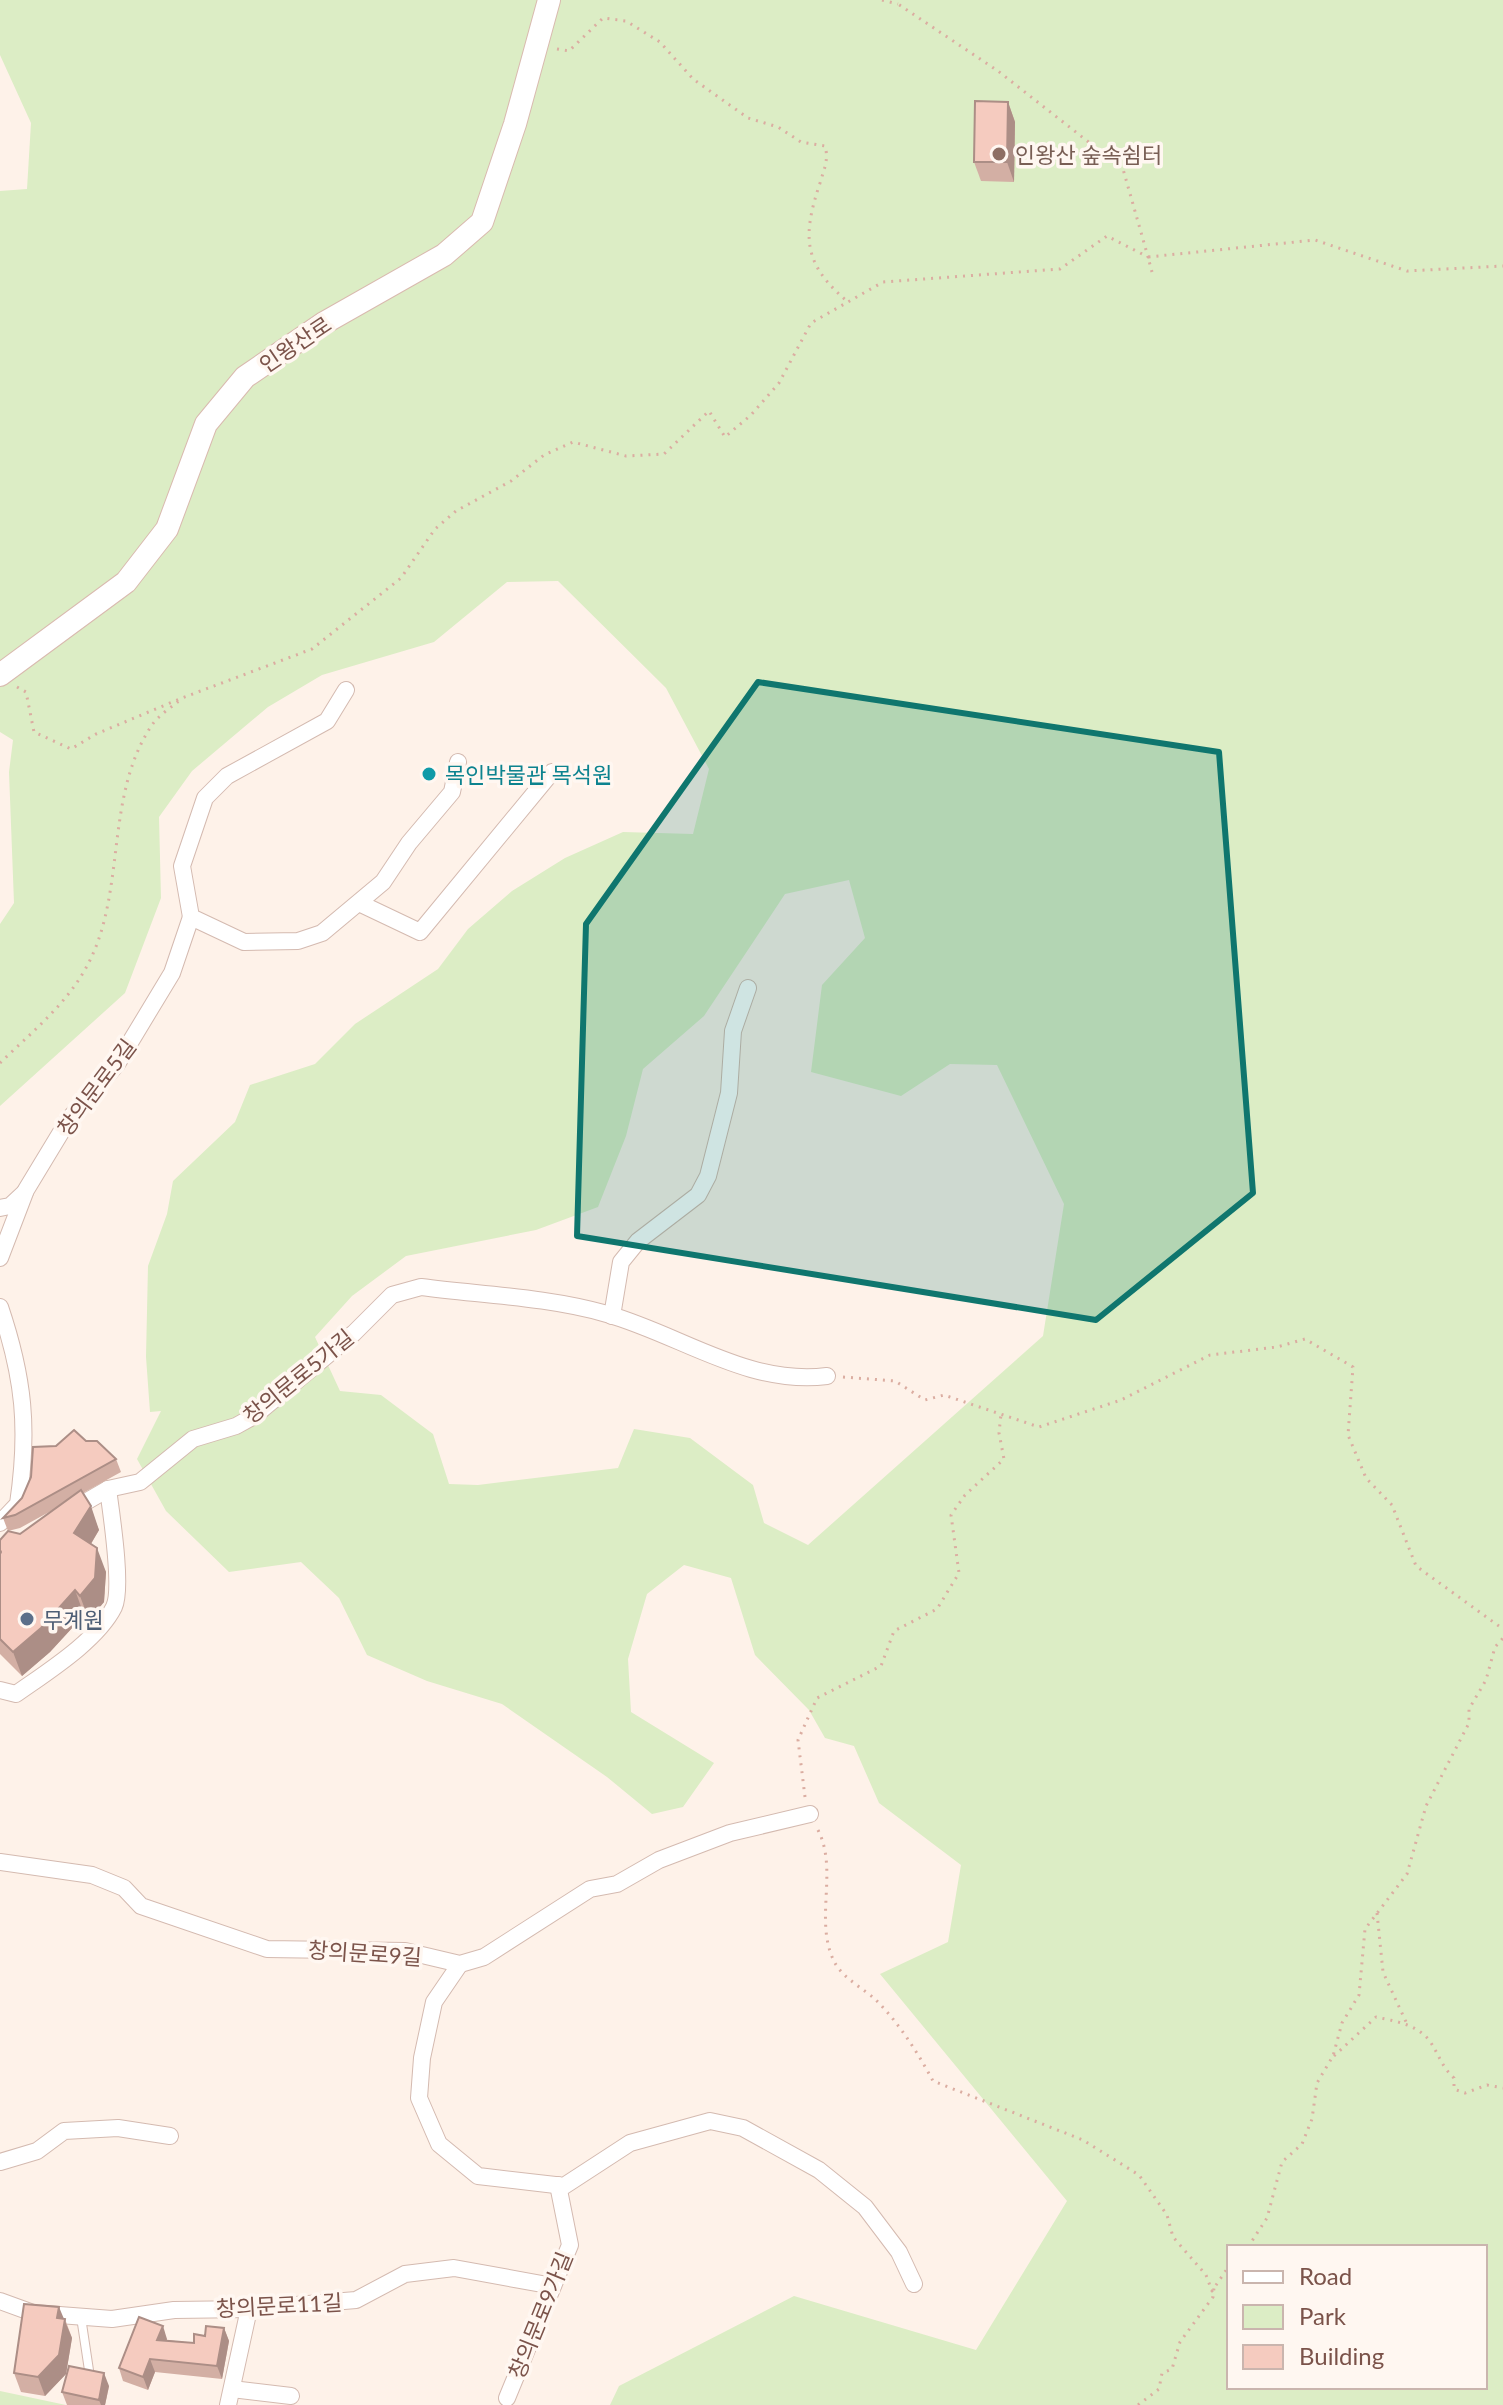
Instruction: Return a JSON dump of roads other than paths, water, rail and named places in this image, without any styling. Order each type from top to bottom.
[{"type":"street","name":"인왕산로","points":[[6,680],[126,582],[167,529],[206,424],[245,377],[324,323],[444,255],[482,222],[515,124],[549,0]]},
{"type":"street","name":"창의문로5길","points":[[0,1258],[26,1190],[69,1119],[117,1064],[172,973],[191,917],[182,866],[205,798],[227,776],[327,721],[346,690]]},
{"type":"street","points":[[191,917],[244,942],[298,941],[322,933],[383,882],[409,843],[452,792],[458,762]]},
{"type":"street","points":[[359,903],[420,932],[552,772]]},
{"type":"street","points":[[612,1316],[621,1262],[638,1241],[698,1195],[708,1176],[729,1093],[733,1031],[748,988]]},
{"type":"street","points":[[0,1208],[10,1206],[26,1190]]},
{"type":"street","name":"창의문로5가길","points":[[60,1517],[108,1489],[140,1482],[193,1439],[236,1426],[254,1416],[354,1333],[392,1295],[421,1287],[555,1304],[612,1316],[674,1337],[755,1372],[808,1378],[827,1376]]},
{"type":"street","points":[[0,1307],[22,1385],[24,1423],[18,1504],[0,1523]]},
{"type":"street","points":[[0,1690],[16,1694],[73,1654],[115,1606],[116,1555],[108,1489]]},
{"type":"street","points":[[808,1815],[730,1833],[659,1860],[617,1884],[590,1889],[484,1957],[460,1964],[434,2002],[422,2058],[419,2098],[439,2144],[478,2176],[564,2186],[630,2143],[710,2121],[743,2128],[819,2170],[865,2207],[899,2252],[914,2284]]},
{"type":"street","name":"창의문로9길","points":[[0,1862],[92,1875],[124,1888],[141,1906],[267,1949],[405,1951],[460,1964]]},
{"type":"street","points":[[0,2162],[37,2151],[64,2131],[118,2128],[170,2136]]},
{"type":"street","name":"창의문로9가길","points":[[507,2398],[570,2245],[558,2185]]},
{"type":"street","name":"창의문로11길","points":[[0,2301],[33,2313],[112,2319],[174,2310],[249,2309],[356,2300],[405,2274],[454,2268],[553,2286]]},
{"type":"street","points":[[249,2309],[230,2397],[291,2396]]},
{"type":"lane","points":[[81,2316],[90,2377]]},
{"type":"place","name":"인왕산 숲속쉼터","points":[[999,154]]},
{"type":"place","name":"목인박물관 목석원","points":[[429,774]]},
{"type":"place","name":"무계원","points":[[27,1619]]}]
